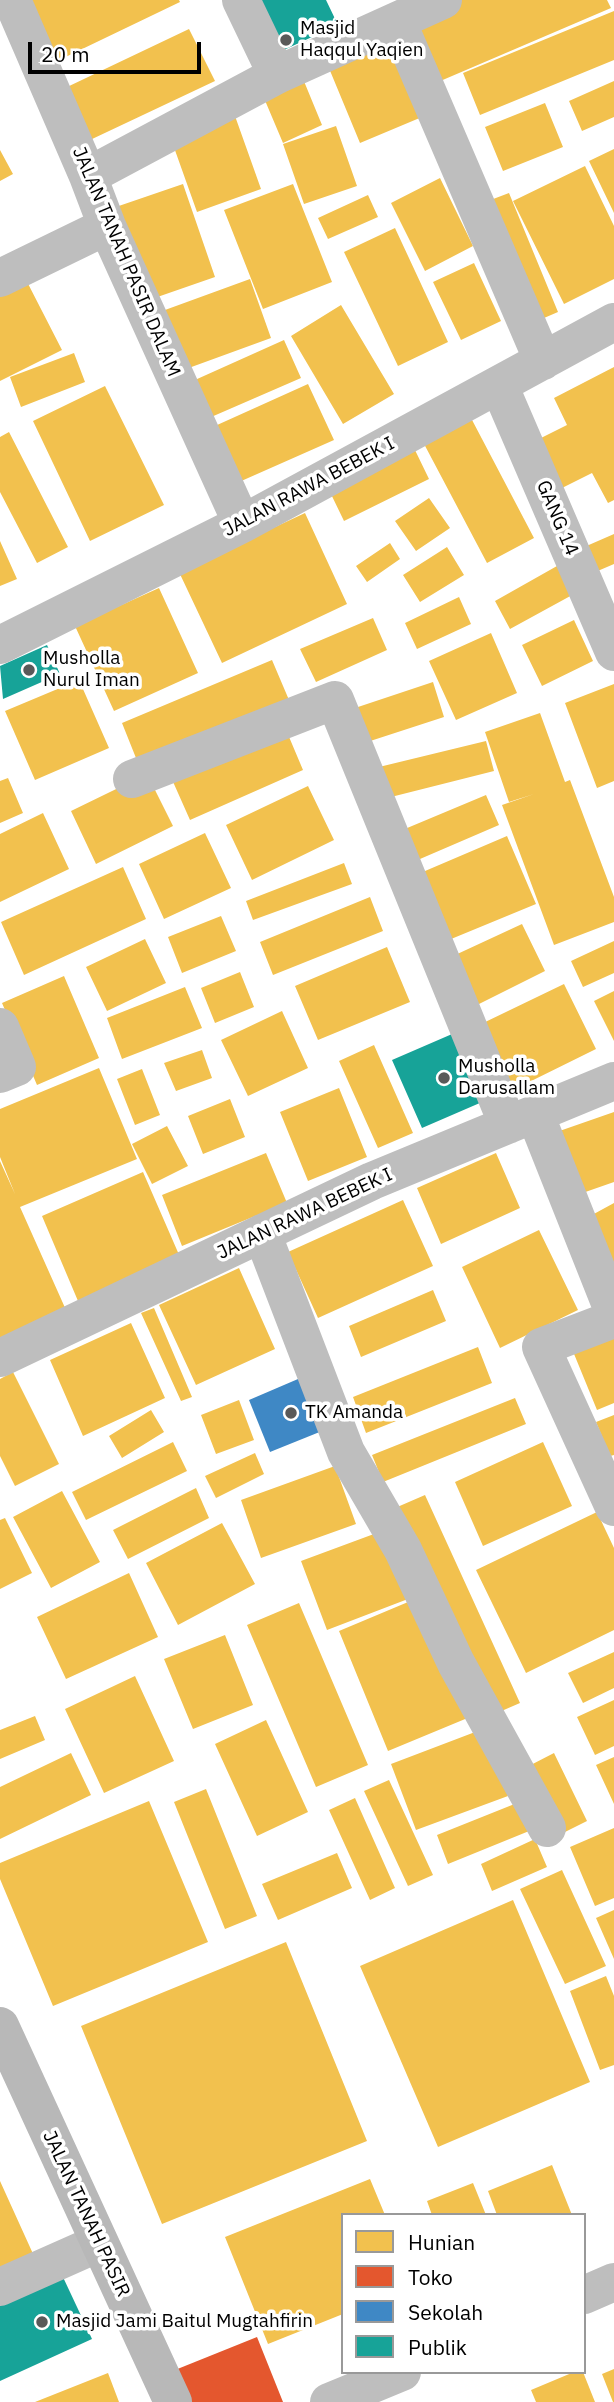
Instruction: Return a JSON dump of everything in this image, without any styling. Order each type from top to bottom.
[{"type":"street","name":"JALAN TANAH PASIR DALAM","points":[[12,0],[89,176],[107,226],[242,524]]},
{"type":"street","points":[[241,0],[277,75]]},
{"type":"street","points":[[89,176],[277,75],[443,0]]},
{"type":"street","points":[[397,21],[543,361]]},
{"type":"street","points":[[0,278],[107,226]]},
{"type":"street","name":"JALAN RAWA BEBEK I","points":[[0,645],[242,524],[614,322]]},
{"type":"street","name":"GANG 14","points":[[499,385],[614,652]]},
{"type":"street","points":[[132,779],[335,700],[522,1120],[614,1312]]},
{"type":"street","points":[[0,1027],[17,1067],[0,1074]]},
{"type":"street","name":"JALAN RAWA BEBEK I","points":[[0,1358],[372,1181],[614,1081]]},
{"type":"street","points":[[262,1233],[346,1452],[403,1550],[456,1663],[548,1828]]},
{"type":"street","points":[[614,1319],[541,1347],[614,1507]]},
{"type":"street","name":"JALAN TANAH PASIR","points":[[0,2026],[173,2402]]},
{"type":"street","points":[[0,2287],[99,2243]]},
{"type":"street","points":[[586,2294],[614,2282]]},
{"type":"street","points":[[329,2402],[397,2374]]},
{"type":"building: Hunian","points":[[28,0],[179,0],[180,2],[51,64]]},
{"type":"building: Hunian","points":[[449,0],[607,0],[611,8],[438,82],[410,17]]},
{"type":"building: Hunian","points":[[614,11],[614,60],[480,115],[463,73]]},
{"type":"building: Hunian","points":[[189,29],[215,81],[90,140],[65,88]]},
{"type":"building: Hunian","points":[[389,35],[422,117],[360,143],[326,61]]},
{"type":"building: Hunian","points":[[301,74],[322,125],[283,143],[261,91]]},
{"type":"building: Hunian","points":[[614,81],[614,117],[582,131],[569,101]]},
{"type":"building: Hunian","points":[[545,103],[563,147],[503,171],[485,127]]},
{"type":"building: Hunian","points":[[235,116],[261,189],[197,212],[171,139]]},
{"type":"building: Hunian","points":[[336,126],[357,186],[304,204],[283,144]]},
{"type":"building: Hunian","points":[[614,149],[614,213],[589,161]]},
{"type":"building: Hunian","points":[[0,150],[13,174],[0,181]]},
{"type":"building: Hunian","points":[[585,166],[614,226],[614,279],[564,304],[513,201]]},
{"type":"building: Hunian","points":[[440,178],[473,246],[425,271],[391,203]]},
{"type":"building: Hunian","points":[[183,184],[215,277],[143,302],[110,209]]},
{"type":"building: Hunian","points":[[293,184],[332,282],[263,309],[224,210]]},
{"type":"building: Hunian","points":[[509,193],[558,312],[530,324],[480,204]]},
{"type":"building: Hunian","points":[[368,195],[378,217],[328,239],[318,218]]},
{"type":"building: Hunian","points":[[395,228],[448,342],[398,366],[344,252]]},
{"type":"building: Hunian","points":[[474,263],[501,321],[461,340],[433,282]]},
{"type":"building: Hunian","points":[[22,272],[62,350],[0,381],[0,283]]},
{"type":"building: Hunian","points":[[250,279],[271,338],[175,373],[154,314]]},
{"type":"building: Hunian","points":[[341,305],[394,394],[343,424],[291,336]]},
{"type":"building: Hunian","points":[[284,340],[301,378],[202,421],[186,384]]},
{"type":"building: Hunian","points":[[74,353],[85,382],[21,407],[10,377]]},
{"type":"building: Hunian","points":[[614,367],[614,500],[608,503],[592,473],[558,490],[533,442],[567,425],[554,398]]},
{"type":"building: Hunian","points":[[308,384],[334,440],[230,486],[206,430]]},
{"type":"building: Hunian","points":[[105,386],[164,505],[90,541],[33,421]]},
{"type":"building: Hunian","points":[[471,418],[534,538],[487,563],[423,442]]},
{"type":"building: Hunian","points":[[9,432],[68,547],[37,563],[0,492],[0,437]]},
{"type":"building: Hunian","points":[[414,448],[429,479],[344,521],[329,490]]},
{"type":"building: Hunian","points":[[429,498],[450,528],[416,551],[395,521]]},
{"type":"building: Hunian","points":[[305,513],[347,604],[222,663],[179,572]]},
{"type":"building: Hunian","points":[[614,534],[614,564],[586,576],[575,551]]},
{"type":"building: Hunian","points":[[0,541],[17,579],[0,586]]},
{"type":"building: Hunian","points":[[390,543],[400,559],[367,582],[356,566]]},
{"type":"building: Hunian","points":[[447,547],[464,575],[420,602],[403,575]]},
{"type":"building: Hunian","points":[[557,566],[574,594],[510,629],[495,601]]},
{"type":"building: Hunian","points":[[159,588],[198,673],[114,711],[75,626]]},
{"type":"building: Hunian","points":[[459,597],[471,624],[417,649],[405,623]]},
{"type":"building: Hunian","points":[[373,618],[387,650],[316,682],[300,649]]},
{"type":"building: Hunian","points":[[574,620],[593,661],[542,686],[522,645]]},
{"type":"building: Hunian","points":[[491,633],[517,693],[456,720],[429,661]]},
{"type":"building: Hunian","points":[[272,660],[289,700],[138,763],[122,723]]},
{"type":"building: Hunian","points":[[79,680],[109,748],[35,780],[5,711]]},
{"type":"building: Hunian","points":[[433,682],[444,717],[358,745],[346,711]]},
{"type":"building: Hunian","points":[[614,684],[614,781],[597,788],[565,703]]},
{"type":"building: Hunian","points":[[540,713],[565,782],[570,780],[614,897],[614,922],[554,945],[502,805],[534,794],[509,802],[485,732]]},
{"type":"building: Hunian","points":[[284,725],[303,770],[190,820],[170,775]]},
{"type":"building: Hunian","points":[[486,741],[494,771],[387,798],[379,767]]},
{"type":"building: Hunian","points":[[147,774],[173,826],[96,864],[71,811]]},
{"type":"building: Hunian","points":[[8,778],[23,813],[0,823],[0,781]]},
{"type":"building: Hunian","points":[[308,786],[334,840],[252,880],[226,825]]},
{"type":"building: Hunian","points":[[486,795],[499,825],[413,862],[400,831]]},
{"type":"building: Hunian","points":[[43,813],[69,869],[0,902],[0,834]]},
{"type":"building: Hunian","points":[[205,833],[231,888],[164,919],[139,864]]},
{"type":"building: Hunian","points":[[507,836],[536,904],[439,944],[411,877]]},
{"type":"building: Hunian","points":[[344,863],[352,884],[253,920],[246,901]]},
{"type":"building: Hunian","points":[[123,867],[146,919],[24,975],[1,922]]},
{"type":"building: Hunian","points":[[370,897],[383,931],[273,975],[260,942]]},
{"type":"building: Hunian","points":[[221,916],[236,951],[182,973],[168,937]]},
{"type":"building: Hunian","points":[[522,924],[545,971],[477,1005],[453,956]]},
{"type":"building: Hunian","points":[[145,939],[166,983],[107,1011],[86,967]]},
{"type":"building: Hunian","points":[[614,941],[614,973],[583,987],[571,961]]},
{"type":"building: Hunian","points":[[387,947],[410,1002],[318,1040],[295,986]]},
{"type":"building: Hunian","points":[[240,972],[254,1007],[215,1023],[201,988]]},
{"type":"building: Hunian","points":[[64,976],[99,1058],[37,1085],[2,1003]]},
{"type":"building: Hunian","points":[[564,984],[596,1049],[511,1091],[479,1025]]},
{"type":"building: Hunian","points":[[185,987],[202,1028],[122,1059],[107,1018]]},
{"type":"building: Hunian","points":[[614,991],[614,1041],[594,1001]]},
{"type":"building: Hunian","points":[[282,1011],[308,1068],[248,1096],[221,1040]]},
{"type":"building: Hunian","points":[[374,1045],[413,1133],[378,1148],[339,1061]]},
{"type":"building: Hunian","points":[[202,1050],[212,1078],[176,1091],[164,1063]]},
{"type":"building: Hunian","points":[[99,1068],[137,1159],[20,1207],[66,1310],[0,1339],[0,1161],[15,1194],[0,1157],[0,1109]]},
{"type":"building: Hunian","points":[[142,1069],[160,1115],[135,1125],[117,1079]]},
{"type":"building: Hunian","points":[[339,1088],[367,1157],[308,1181],[280,1112]]},
{"type":"building: Hunian","points":[[230,1099],[245,1137],[203,1154],[188,1116]]},
{"type":"building: Hunian","points":[[614,1112],[614,1182],[571,1197],[548,1135]]},
{"type":"building: Hunian","points":[[167,1126],[188,1166],[152,1184],[132,1144]]},
{"type":"building: Hunian","points":[[266,1153],[287,1203],[182,1246],[162,1195]]},
{"type":"building: Hunian","points":[[496,1153],[520,1208],[441,1244],[417,1188]]},
{"type":"building: Hunian","points":[[143,1172],[180,1257],[78,1301],[42,1216]]},
{"type":"building: Hunian","points":[[403,1200],[433,1266],[318,1318],[288,1252]]},
{"type":"building: Hunian","points":[[614,1203],[614,1282],[581,1221]]},
{"type":"building: Hunian","points":[[539,1230],[578,1310],[500,1348],[462,1267]]},
{"type":"building: Hunian","points":[[239,1268],[275,1349],[196,1385],[159,1305]]},
{"type":"building: Hunian","points":[[433,1290],[446,1321],[361,1357],[349,1326]]},
{"type":"building: Hunian","points":[[154,1308],[192,1397],[181,1401],[141,1313]]},
{"type":"building: Hunian","points":[[131,1323],[165,1398],[83,1436],[50,1360]]},
{"type":"building: Hunian","points":[[614,1332],[614,1403],[597,1410],[572,1349]]},
{"type":"building: Hunian","points":[[478,1347],[492,1383],[366,1433],[353,1397]]},
{"type":"building: Hunian","points":[[13,1372],[59,1464],[15,1486],[0,1456],[0,1379]]},
{"type":"building: Hunian","points":[[515,1398],[526,1424],[383,1482],[372,1455]]},
{"type":"building: Hunian","points":[[239,1400],[254,1440],[216,1454],[201,1415]]},
{"type":"building: Hunian","points":[[151,1410],[164,1432],[122,1458],[109,1436]]},
{"type":"building: Hunian","points":[[614,1415],[614,1455],[610,1456],[596,1422]]},
{"type":"building: Hunian","points":[[173,1442],[187,1471],[86,1520],[72,1492]]},
{"type":"building: Hunian","points":[[543,1442],[572,1506],[483,1546],[455,1482]]},
{"type":"building: Hunian","points":[[255,1453],[264,1474],[216,1498],[205,1476]]},
{"type":"building: Hunian","points":[[335,1466],[356,1524],[261,1558],[241,1500]]},
{"type":"building: Hunian","points":[[196,1488],[209,1518],[128,1559],[113,1530]]},
{"type":"building: Hunian","points":[[62,1491],[100,1562],[51,1588],[13,1517]]},
{"type":"building: Hunian","points":[[425,1495],[520,1703],[490,1716],[395,1508]]},
{"type":"building: Hunian","points":[[597,1512],[614,1548],[614,1630],[526,1673],[476,1570]]},
{"type":"building: Hunian","points":[[5,1518],[32,1573],[0,1589],[0,1520]]},
{"type":"building: Hunian","points":[[222,1523],[255,1584],[178,1625],[146,1563]]},
{"type":"building: Hunian","points":[[382,1531],[408,1599],[327,1630],[301,1561]]},
{"type":"building: Hunian","points":[[129,1573],[158,1637],[66,1679],[37,1617]]},
{"type":"building: Hunian","points":[[420,1597],[470,1717],[388,1751],[339,1631]]},
{"type":"building: Hunian","points":[[299,1603],[368,1765],[316,1787],[247,1625]]},
{"type":"building: Hunian","points":[[225,1635],[253,1705],[193,1729],[164,1659]]},
{"type":"building: Hunian","points":[[614,1652],[614,1688],[583,1703],[568,1673]]},
{"type":"building: Hunian","points":[[135,1676],[174,1761],[104,1793],[65,1709]]},
{"type":"building: Hunian","points":[[614,1700],[614,1746],[595,1755],[577,1717]]},
{"type":"building: Hunian","points":[[35,1716],[45,1740],[0,1759],[0,1730]]},
{"type":"building: Hunian","points":[[266,1720],[308,1812],[257,1836],[215,1744]]},
{"type":"building: Hunian","points":[[483,1729],[508,1796],[416,1830],[391,1764]]},
{"type":"building: Hunian","points":[[71,1753],[91,1795],[0,1839],[0,1787]]},
{"type":"building: Hunian","points":[[554,1753],[587,1821],[555,1837],[523,1769]]},
{"type":"building: Hunian","points":[[614,1757],[614,1804],[596,1765]]},
{"type":"building: Hunian","points":[[389,1780],[433,1875],[408,1886],[364,1791]]},
{"type":"building: Hunian","points":[[206,1789],[257,1916],[225,1929],[174,1802]]},
{"type":"building: Hunian","points":[[355,1798],[395,1888],[370,1900],[329,1810]]},
{"type":"building: Hunian","points":[[527,1799],[539,1827],[448,1864],[437,1835]]},
{"type":"building: Hunian","points":[[149,1801],[208,1942],[53,2006],[0,1879],[0,1863]]},
{"type":"building: Hunian","points":[[614,1828],[614,1898],[595,1906],[570,1847]]},
{"type":"building: Hunian","points":[[535,1839],[547,1867],[492,1891],[481,1864]]},
{"type":"building: Hunian","points":[[337,1853],[352,1888],[278,1920],[262,1884]]},
{"type":"building: Hunian","points":[[562,1870],[606,1966],[565,1984],[520,1889]]},
{"type":"building: Hunian","points":[[513,1900],[590,2082],[438,2147],[360,1966]]},
{"type":"building: Hunian","points":[[614,1910],[614,1959],[596,1918]]},
{"type":"building: Hunian","points":[[286,1942],[367,2141],[162,2224],[81,2026]]},
{"type":"building: Hunian","points":[[606,1976],[614,1996],[614,2065],[600,2070],[570,1991]]},
{"type":"building: Hunian","points":[[552,2165],[571,2213],[496,2213],[488,2191]]},
{"type":"building: Hunian","points":[[370,2179],[384,2213],[341,2213],[341,2315],[268,2344],[225,2237]]},
{"type":"building: Hunian","points":[[0,2181],[34,2256],[0,2271]]},
{"type":"building: Hunian","points":[[473,2183],[485,2213],[431,2213],[427,2201]]},
{"type":"building: Hunian","points":[[614,2369],[614,2402],[613,2402],[602,2374]]},
{"type":"building: Hunian","points":[[108,2373],[119,2402],[35,2402]]},
{"type":"building: Hunian","points":[[569,2374],[584,2374],[595,2402],[536,2402],[531,2390]]},
{"type":"building: Toko","points":[[257,2337],[283,2402],[181,2402],[170,2372]]},
{"type":"building: Sekolah","name":"TK Amanda","points":[[312,1373],[332,1427],[270,1452],[249,1400]]},
{"type":"building: Publik","name":"Masjid Haqqul Yaqien","points":[[247,0],[326,0],[338,25],[273,55]]},
{"type":"building: Publik","name":"Musholla Nurul Iman","points":[[47,645],[60,674],[3,699],[0,666]]},
{"type":"building: Publik","name":"Musholla Darusallam","points":[[466,1028],[496,1096],[422,1128],[392,1060]]},
{"type":"building: Publik","name":"Masjid Jami Baitul Mugtahfirin","points":[[62,2275],[92,2339],[0,2381],[0,2305]]},
{"type":"place","name":"Masjid Haqqul Yaqien","points":[[286,40]]},
{"type":"place","name":"Musholla Nurul Iman","points":[[29,670]]},
{"type":"place","name":"Musholla Darusallam","points":[[444,1078]]},
{"type":"place","name":"TK Amanda","points":[[291,1413]]},
{"type":"place","name":"Masjid Jami Baitul Mugtahfirin","points":[[42,2322]]}]
